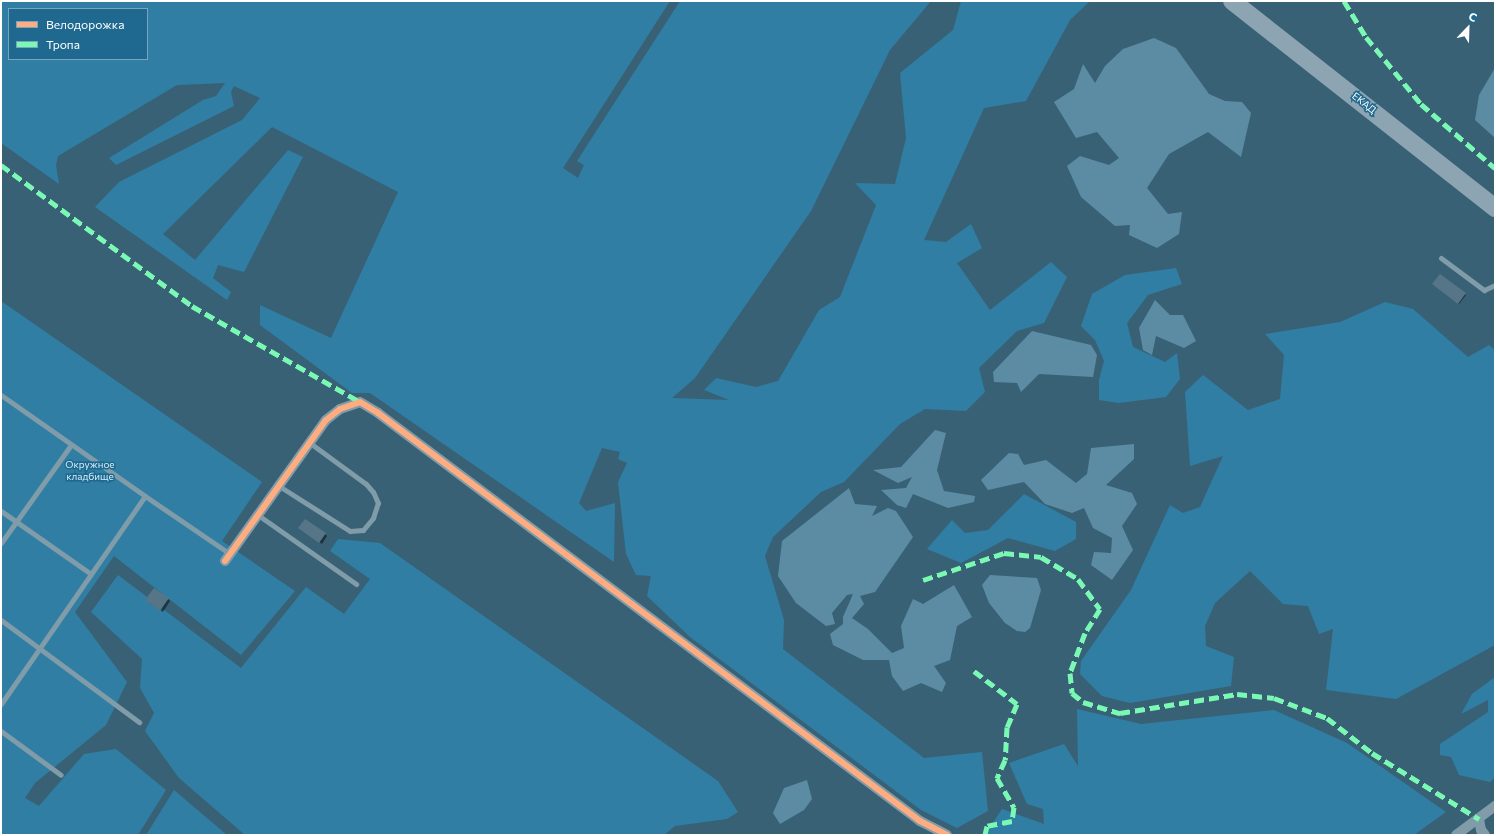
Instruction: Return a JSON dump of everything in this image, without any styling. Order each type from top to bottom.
[{"type":"highway","name":"ЕКАД","points":[[1232,1],[1495,208]]},
{"type":"street","points":[[227,558],[326,420],[340,409],[360,402],[378,413],[920,821],[947,835]]},
{"type":"street","points":[[1456,835],[1495,806]]},
{"type":"street","points":[[1479,819],[1482,833]]},
{"type":"lane","points":[[1441,258],[1484,290],[1495,286]]},
{"type":"lane","points":[[1,395],[145,496],[227,558]]},
{"type":"lane","points":[[279,486],[350,531],[363,530],[373,518],[378,504],[373,492],[366,484],[310,443]]},
{"type":"lane","points":[[1,543],[71,445]]},
{"type":"lane","points":[[1,704],[145,496]]},
{"type":"lane","points":[[1,511],[91,574]]},
{"type":"lane","points":[[258,515],[356,584]]},
{"type":"lane","points":[[1,620],[139,722]]},
{"type":"lane","points":[[1,731],[61,775]]},
{"type":"green space","points":[[1,1],[670,1],[563,168],[578,178],[584,165],[577,161],[680,1],[931,1],[890,50],[811,211],[695,378],[672,398],[729,400],[704,390],[716,378],[756,387],[778,381],[819,310],[840,297],[876,205],[855,183],[895,184],[906,138],[900,73],[953,30],[961,1],[1090,1],[1070,20],[1026,101],[984,108],[924,240],[946,242],[971,224],[982,248],[957,263],[990,310],[1051,262],[1067,277],[1044,323],[1017,331],[979,368],[985,392],[966,411],[925,409],[900,424],[844,482],[821,492],[773,537],[765,556],[784,620],[783,649],[924,758],[982,752],[988,811],[957,828],[921,810],[690,637],[647,596],[651,576],[636,575],[626,554],[618,482],[627,463],[618,459],[620,452],[602,448],[579,503],[586,511],[615,503],[614,562],[370,393],[352,393],[260,325],[260,305],[331,338],[398,192],[272,127],[163,234],[195,260],[288,150],[303,157],[244,272],[218,265],[213,278],[231,292],[227,300],[95,207],[119,182],[242,120],[260,98],[234,86],[231,92],[234,106],[116,165],[109,158],[203,100],[216,96],[225,83],[177,85],[58,156],[56,165],[59,184],[1,143]]},
{"type":"green space","points":[[1176,268],[1182,284],[1148,295],[1127,323],[1133,347],[1165,362],[1177,353],[1180,379],[1166,397],[1119,403],[1099,400],[1099,380],[1104,361],[1095,340],[1081,326],[1092,294],[1125,275]]},
{"type":"green space","name":"Окружное кладбище","points":[[1,301],[262,482],[222,541],[295,591],[241,655],[114,556],[75,612],[127,682],[106,725],[35,783],[25,798],[39,806],[84,754],[116,749],[166,790],[138,835],[1,835]]},
{"type":"green space","points":[[1385,302],[1413,309],[1468,357],[1489,345],[1495,350],[1495,645],[1396,699],[1326,690],[1333,629],[1319,634],[1308,606],[1283,604],[1250,571],[1215,603],[1205,626],[1206,646],[1234,657],[1231,686],[1130,703],[1102,696],[1080,674],[1081,661],[1131,590],[1170,505],[1183,513],[1200,507],[1223,456],[1190,466],[1185,392],[1203,375],[1248,410],[1280,399],[1284,355],[1265,334],[1340,322]]},
{"type":"green space","points":[[1024,494],[1076,522],[1076,539],[1055,551],[1008,538],[961,563],[927,549],[952,520],[965,533],[988,530]]},
{"type":"green space","points":[[338,539],[380,543],[718,781],[738,812],[727,819],[675,826],[664,835],[245,835],[179,778],[145,731],[154,713],[140,688],[142,659],[91,612],[118,575],[241,668],[306,587],[344,614],[370,579],[330,551]]},
{"type":"green space","points":[[1495,677],[1495,777],[1490,782],[1459,775],[1451,757],[1440,755],[1440,744],[1488,712],[1488,700],[1461,714],[1472,694]]},
{"type":"green space","points":[[1077,709],[1141,724],[1274,710],[1347,743],[1446,812],[1414,835],[985,835],[1002,809],[1044,824],[1043,809],[1027,804],[1009,763],[1064,744],[1078,766]]},
{"type":"green space","points":[[174,790],[227,835],[146,835]]},
{"type":"shaded area","points":[[1154,38],[1176,48],[1209,94],[1225,101],[1242,102],[1251,113],[1241,157],[1208,132],[1169,154],[1147,188],[1168,214],[1182,212],[1179,234],[1157,248],[1129,235],[1130,225],[1115,226],[1081,197],[1067,166],[1080,156],[1109,165],[1119,158],[1097,132],[1076,138],[1054,102],[1074,89],[1083,64],[1095,83],[1105,66],[1123,49]]},
{"type":"shaded area","points":[[1495,68],[1495,138],[1475,120],[1479,95]]},
{"type":"shaded area","points":[[1155,300],[1170,315],[1183,315],[1196,341],[1184,348],[1156,336],[1152,355],[1143,350],[1139,328]]},
{"type":"shaded area","points":[[1032,331],[1091,345],[1097,355],[1093,377],[1039,374],[1021,392],[1017,383],[994,382],[993,372]]},
{"type":"shaded area","points":[[935,430],[946,433],[937,470],[944,491],[975,496],[974,502],[948,508],[913,494],[906,508],[897,505],[881,490],[906,488],[912,477],[898,483],[873,470],[901,467]]},
{"type":"shaded area","points":[[1134,444],[1134,459],[1106,485],[1132,493],[1137,504],[1122,526],[1133,550],[1112,580],[1091,565],[1094,552],[1111,553],[1112,538],[1093,528],[1084,508],[1072,513],[1045,504],[1024,482],[988,490],[981,480],[1009,453],[1018,454],[1024,465],[1046,460],[1076,483],[1087,474],[1091,448]]},
{"type":"shaded area","points":[[849,488],[855,504],[877,506],[872,516],[888,508],[896,511],[913,537],[875,592],[860,596],[864,604],[852,618],[868,629],[892,653],[904,648],[901,626],[913,599],[923,604],[954,585],[972,617],[957,626],[950,660],[934,666],[946,683],[942,692],[921,683],[903,691],[892,676],[889,660],[863,660],[833,645],[830,634],[843,624],[843,617],[853,594],[847,595],[832,613],[835,624],[826,626],[796,603],[778,576],[782,541]]},
{"type":"shaded area","points":[[990,575],[1037,578],[1041,590],[1030,628],[1025,632],[1017,631],[1005,623],[989,603],[982,585]]},
{"type":"shaded area","points":[[807,780],[812,799],[804,810],[780,824],[773,813],[784,788]]},
{"type":"building","points":[[1440,274],[1466,293],[1458,304],[1432,284]]},
{"type":"building","points":[[305,519],[326,533],[319,543],[298,528]]},
{"type":"building","points":[[154,588],[169,598],[160,611],[145,600]]},
{"type":"marked path","points":[[1344,1],[1366,37],[1421,104],[1495,168]]},
{"type":"marked path","points":[[1,165],[192,306],[360,402]]},
{"type":"marked path","points":[[923,580],[1004,553],[1041,557],[1078,579],[1100,609],[1085,633],[1070,673],[1072,693],[1083,702],[1120,713],[1237,694],[1274,698],[1327,718],[1372,753],[1479,819]]},
{"type":"marked path","points":[[974,671],[1017,704],[1007,727],[1005,760],[997,778],[1014,807],[1012,821],[987,826],[985,835]]},
{"type":"cycle path","points":[[225,561],[326,420],[340,409],[360,402],[378,413],[920,821],[947,835]]}]
